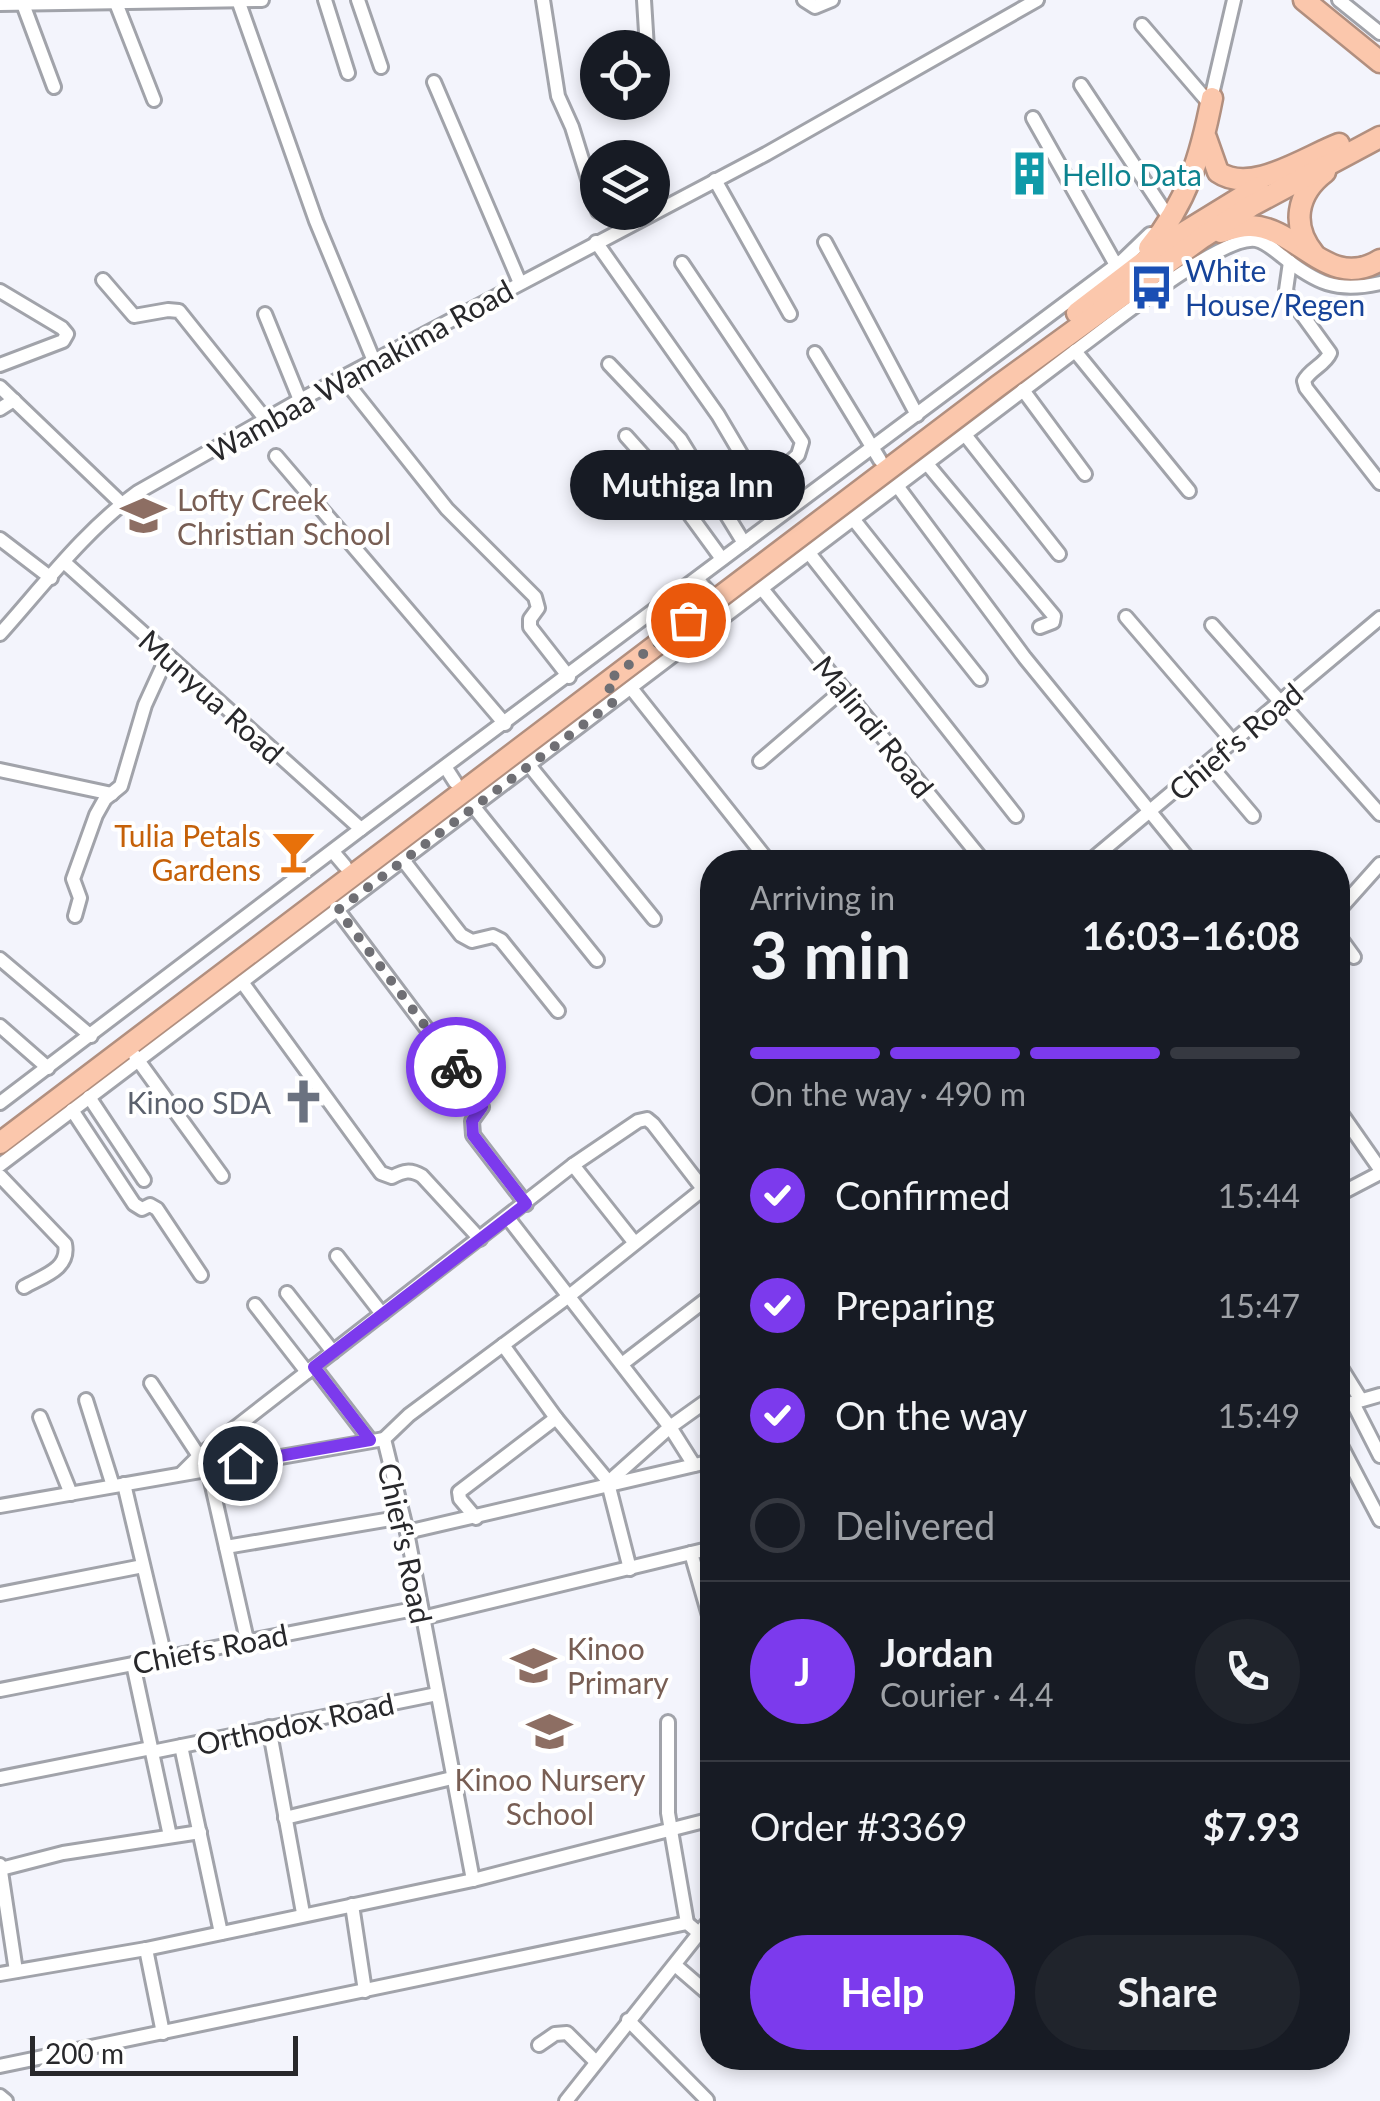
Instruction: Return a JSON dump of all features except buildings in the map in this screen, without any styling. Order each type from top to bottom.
[{"type":"highway","points":[[1304,0],[1380,62]]},
{"type":"highway","points":[[1098,316],[1185,198],[1211,101]]},
{"type":"highway","points":[[0,1128],[315,897],[611,691],[712,596],[876,454],[1002,359],[1098,316],[1155,284],[1203,237],[1310,174],[1379,125]]},
{"type":"highway","points":[[1206,131],[1207,148],[1218,172],[1240,181],[1380,137]]},
{"type":"highway","points":[[0,1143],[133,1053],[315,897],[339,859],[450,775],[712,596],[1098,316],[1176,238],[1280,175],[1348,146]]},
{"type":"highway","points":[[1323,263],[1302,237],[1298,211],[1311,184],[1348,146]]},
{"type":"highway","points":[[1203,237],[1236,227],[1265,228],[1323,263],[1353,270],[1380,260]]},
{"type":"street","points":[[238,0],[316,221],[374,361]]},
{"type":"street","points":[[0,4],[262,0]]},
{"type":"street","points":[[325,0],[348,73]]},
{"type":"street","points":[[358,0],[381,68]]},
{"type":"street","points":[[543,0],[558,96],[580,153]]},
{"type":"street","points":[[644,0],[645,30]]},
{"type":"street","points":[[804,0],[815,7],[832,0]]},
{"type":"street","name":"Wambaa Wamakima Road","points":[[0,634],[122,504],[300,400],[715,180],[1037,0]]},
{"type":"street","points":[[0,1104],[91,1036],[315,897],[403,860],[474,808],[530,765],[611,691],[632,688],[712,596],[722,559],[876,454],[917,415],[1002,359],[1142,244],[1181,180],[1198,126],[1211,101],[1234,0]]},
{"type":"street","points":[[1338,0],[1380,33]]},
{"type":"street","points":[[116,3],[154,100]]},
{"type":"street","points":[[22,4],[54,87]]},
{"type":"street","points":[[1142,25],[1211,101]]},
{"type":"street","points":[[434,82],[520,283]]},
{"type":"street","points":[[1081,85],[1165,212]]},
{"type":"street","points":[[1033,118],[1116,265]]},
{"type":"street","points":[[715,180],[790,314]]},
{"type":"street","points":[[600,230],[601,240],[718,415],[756,482]]},
{"type":"street","points":[[1155,284],[1238,241],[1263,242],[1320,282],[1380,287]]},
{"type":"street","points":[[825,242],[917,415]]},
{"type":"street","points":[[1290,262],[1288,295],[1330,353],[1307,375],[1306,388],[1380,482]]},
{"type":"street","points":[[682,263],[802,442],[790,462],[718,501]]},
{"type":"street","points":[[103,280],[134,316],[179,312],[266,420]]},
{"type":"street","points":[[0,291],[68,334],[63,341],[0,364]]},
{"type":"street","points":[[266,314],[300,400]]},
{"type":"street","points":[[339,859],[362,829],[450,775],[506,724],[569,677],[712,596],[763,590],[1075,351],[1098,316]]},
{"type":"street","points":[[1075,351],[1189,491]]},
{"type":"street","points":[[815,353],[876,454]]},
{"type":"street","points":[[609,364],[680,438],[744,543]]},
{"type":"street","points":[[343,378],[447,509],[534,597],[538,608],[530,618],[530,628],[569,677]]},
{"type":"street","points":[[0,386],[122,504]]},
{"type":"street","points":[[1023,390],[1085,474]]},
{"type":"street","points":[[0,409],[14,400]]},
{"type":"street","points":[[626,436],[660,474],[722,559]]},
{"type":"street","points":[[966,436],[1058,554]]},
{"type":"street","points":[[276,456],[506,724]]},
{"type":"street","points":[[928,465],[1054,616],[1053,622],[1040,627]]},
{"type":"street","points":[[898,487],[1025,658],[1181,850]]},
{"type":"street","points":[[854,520],[980,679]]},
{"type":"street","points":[[0,539],[51,578]]},
{"type":"street","points":[[809,553],[1016,816]]},
{"type":"street","name":"Munyua Road","points":[[64,562],[362,829]]},
{"type":"street","name":"Malindi Road","points":[[763,590],[970,850]]},
{"type":"street","points":[[1126,617],[1234,743]]},
{"type":"street","name":"Chief's Road","points":[[1103,850],[1380,618]]},
{"type":"street","points":[[1212,625],[1380,814]]},
{"type":"street","points":[[75,916],[80,905],[73,884],[100,805],[121,786],[145,706],[170,658]]},
{"type":"street","points":[[632,688],[760,850]]},
{"type":"street","points":[[760,761],[844,689]]},
{"type":"street","points":[[1209,764],[1253,816]]},
{"type":"street","points":[[530,765],[654,918]]},
{"type":"street","points":[[0,770],[112,794]]},
{"type":"street","points":[[474,808],[597,960]]},
{"type":"street","points":[[403,860],[461,936],[472,941],[493,936],[501,940],[558,1011]]},
{"type":"street","points":[[1350,898],[1379,868]]},
{"type":"street","points":[[0,1165],[89,1097],[133,1053],[242,982],[315,897]]},
{"type":"street","points":[[315,897],[475,1093],[482,1107],[472,1121],[473,1135],[526,1204]]},
{"type":"street","points":[[1350,952],[1354,957]]},
{"type":"street","points":[[0,959],[91,1036]]},
{"type":"street","points":[[242,982],[381,1173],[392,1177],[406,1170],[414,1171],[480,1239]]},
{"type":"street","points":[[0,1026],[48,1068]]},
{"type":"street","points":[[133,1053],[222,1176]]},
{"type":"street","points":[[89,1097],[144,1180]]},
{"type":"street","points":[[72,1110],[134,1204],[157,1209],[201,1276]]},
{"type":"street","points":[[182,1473],[198,1456],[616,1132],[647,1119],[700,1177]]},
{"type":"street","points":[[1350,1129],[1379,1175],[1350,1189]]},
{"type":"street","points":[[573,1165],[634,1242]]},
{"type":"street","points":[[0,1176],[65,1244],[67,1251],[61,1266],[24,1287]]},
{"type":"street","name":"Chief's Road","points":[[472,1880],[403,1517],[377,1440],[700,1192]]},
{"type":"street","points":[[508,1218],[670,1427],[694,1466]]},
{"type":"street","points":[[337,1256],[382,1314]]},
{"type":"street","points":[[287,1294],[333,1352]]},
{"type":"street","points":[[622,1364],[700,1304]]},
{"type":"street","points":[[255,1305],[377,1440]]},
{"type":"street","points":[[503,1345],[606,1485],[630,1569]]},
{"type":"street","points":[[151,1383],[198,1456]]},
{"type":"street","points":[[1350,1387],[1380,1456]]},
{"type":"street","points":[[1350,1403],[1380,1395]]},
{"type":"street","points":[[86,1400],[119,1485],[164,1657]]},
{"type":"street","points":[[606,1485],[700,1406]]},
{"type":"street","points":[[40,1417],[71,1494]]},
{"type":"street","points":[[476,1518],[459,1492],[556,1418]]},
{"type":"street","points":[[0,1506],[377,1440]]},
{"type":"street","points":[[1350,1463],[1380,1520]]},
{"type":"street","points":[[406,1532],[700,1464]]},
{"type":"street","points":[[208,1468],[248,1640]]},
{"type":"street","points":[[226,1547],[403,1517]]},
{"type":"street","name":"Chiefs Road","points":[[0,1690],[248,1640],[420,1613],[700,1551]]},
{"type":"street","points":[[691,1553],[700,1584]]},
{"type":"street","points":[[0,1594],[143,1566]]},
{"type":"street","points":[[133,1664],[170,1836]]},
{"type":"street","name":"Orthodox Road","points":[[0,1778],[437,1694]]},
{"type":"street","points":[[668,1722],[671,1830],[687,1923]]},
{"type":"street","points":[[269,1726],[303,1914]]},
{"type":"street","points":[[181,1746],[221,1932]]},
{"type":"street","points":[[285,1818],[452,1778]]},
{"type":"street","points":[[0,1974],[146,1948],[472,1880],[700,1822]]},
{"type":"street","points":[[16,1970],[1,1866],[200,1832]]},
{"type":"street","points":[[352,1905],[365,1991]]},
{"type":"street","points":[[0,2066],[687,1923],[700,1924]]},
{"type":"street","points":[[586,2101],[570,2095],[700,1934]]},
{"type":"street","points":[[146,1948],[163,2032]]},
{"type":"street","points":[[674,1964],[700,1987]]},
{"type":"street","points":[[628,2020],[707,2100]]},
{"type":"street","points":[[539,2045],[555,2034],[566,2033],[596,2062]]},
{"type":"street","points":[[0,2096],[6,2101]]},
{"type":"way so far","points":[[456,1067],[338,910],[616,700],[606,682],[688,620]]},
{"type":"place","name":"Hello Data","points":[[1029,174]]},
{"type":"place","name":"White House/Regen","points":[[1152,287]]},
{"type":"place","name":"Lofty Creek Christian School","points":[[144,516]]},
{"type":"place","name":"Muthiga Inn","points":[[688,620]]},
{"type":"place","name":"Tulia Petals Gardens","points":[[294,852]]},
{"type":"place","name":"Kinoo SDA","points":[[304,1102]]},
{"type":"place","name":"Kinoo Primary","points":[[534,1665]]},
{"type":"place","name":"Kinoo Nursery School","points":[[550,1732]]},
{"type":"route","points":[[240,1463],[370,1440],[314,1367],[526,1204],[473,1135],[472,1121],[481,1113],[481,1102],[456,1067]]}]
